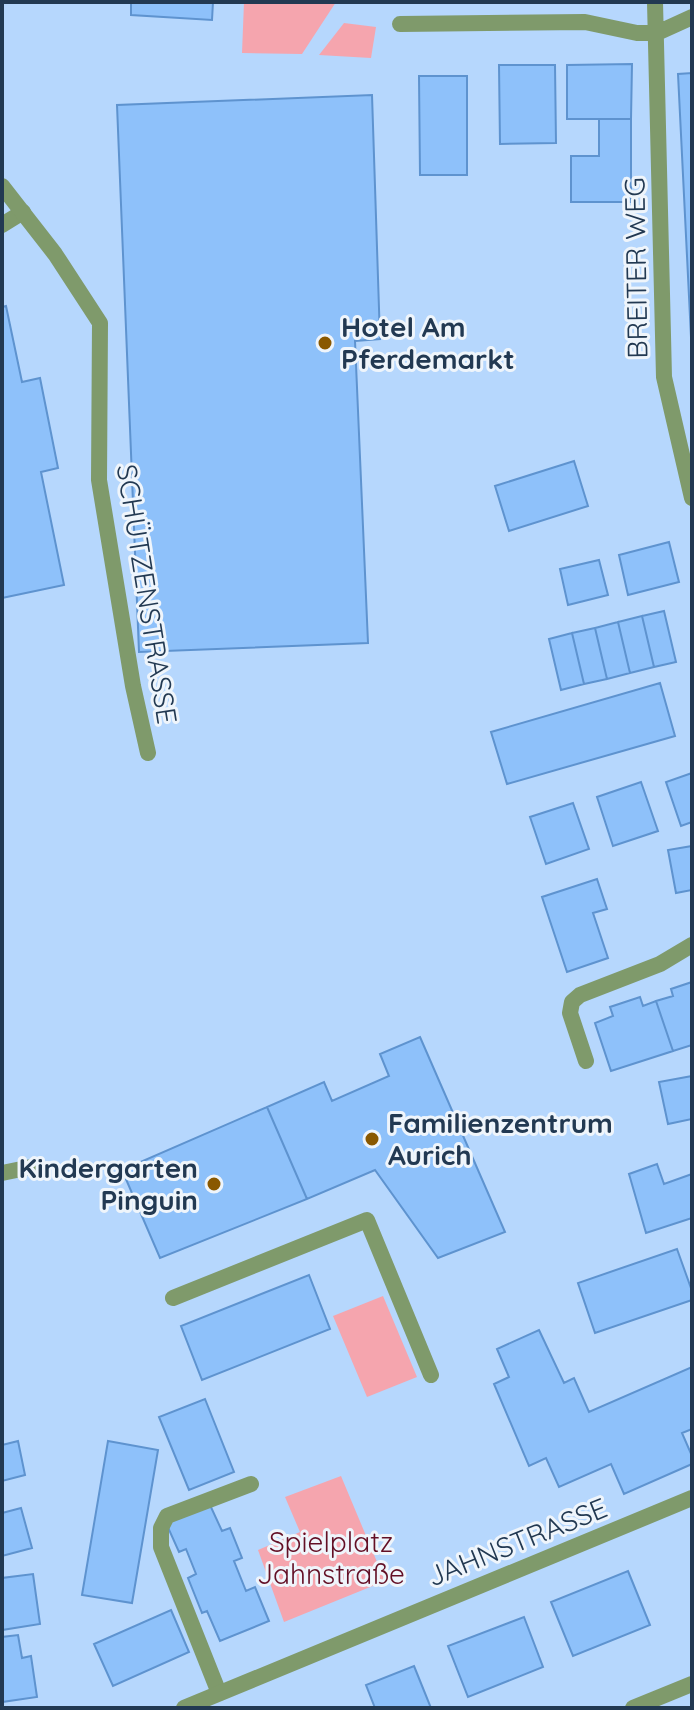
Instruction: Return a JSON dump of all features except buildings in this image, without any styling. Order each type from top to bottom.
[{"type":"street","name":"BREITER WEG","points":[[655,2],[664,377],[692,498]]},
{"type":"street","points":[[400,24],[585,22],[637,33],[657,33],[692,17]]},
{"type":"street","name":"SCHÜTZENSTRASSE","points":[[2,186],[55,254],[100,323],[99,480],[133,686],[148,753]]},
{"type":"street","points":[[2,225],[23,212]]},
{"type":"street","points":[[586,1061],[570,1013],[572,1002],[580,995],[660,964],[692,945]]},
{"type":"street","points":[[2,1173],[36,1166]]},
{"type":"street","points":[[173,1298],[367,1220],[431,1375]]},
{"type":"street","points":[[219,1693],[161,1547],[161,1528],[167,1516],[251,1484]]},
{"type":"street","name":"JAHNSTRASSE","points":[[184,1708],[692,1498]]},
{"type":"street","points":[[633,1708],[692,1684]]},
{"type":"green space","points":[[244,2],[336,2],[302,54],[242,53]]},
{"type":"green space","points":[[344,23],[376,27],[371,58],[319,55]]},
{"type":"green space","points":[[383,1296],[417,1377],[367,1397],[333,1316]]},
{"type":"green space","name":"Spielplatz Jahnstraße","points":[[341,1476],[385,1581],[284,1622],[258,1550],[300,1532],[285,1497]]},
{"type":"place","name":"Hotel Am Pferdemarkt","points":[[325,343]]},
{"type":"place","name":"Familienzentrum Aurich","points":[[372,1139]]},
{"type":"place","name":"Kindergarten Pinguin","points":[[214,1184]]}]
